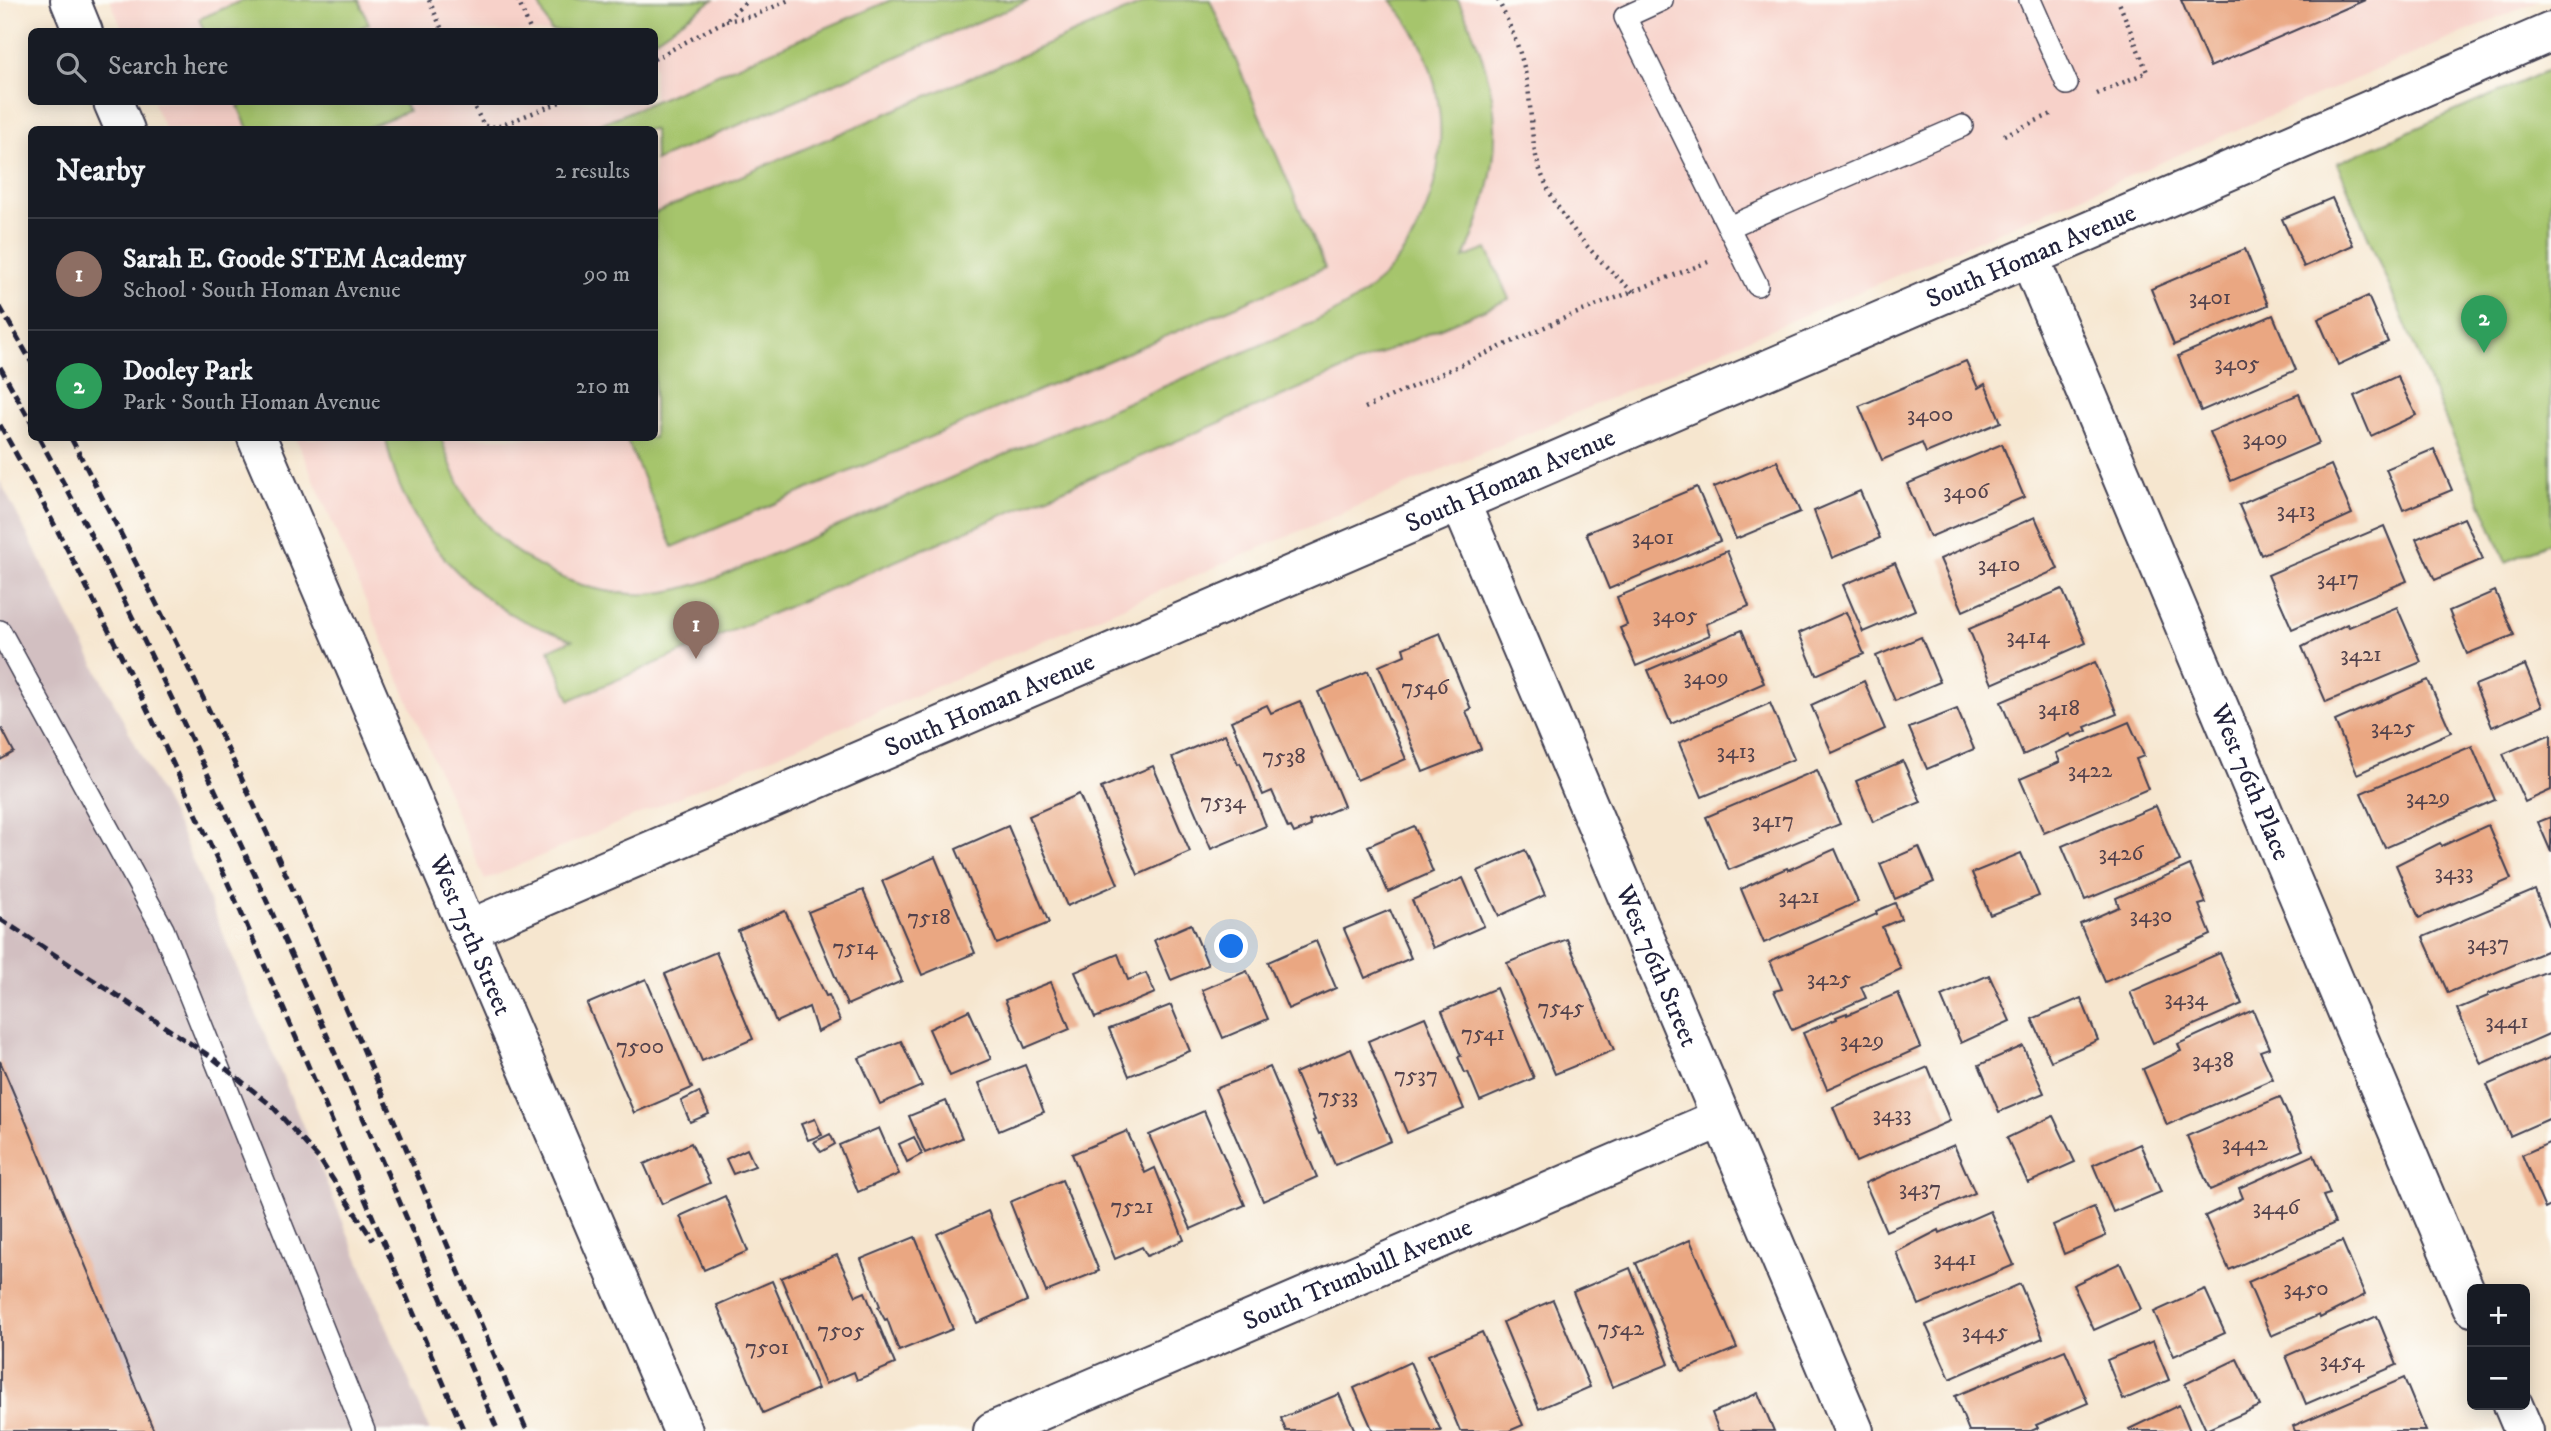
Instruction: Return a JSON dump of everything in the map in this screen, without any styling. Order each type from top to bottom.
[{"type":"street","points":[[70,0],[81,28]]},
{"type":"street","name":"South Homan Avenue","points":[[467,930],[2551,32]]},
{"type":"street","points":[[114,105],[123,126]]},
{"type":"street","name":"West 76th Place","points":[[2029,257],[2467,1295]]},
{"type":"street","name":"West 75th Street","points":[[258,441],[683,1431]]},
{"type":"street","name":"West 76th Street","points":[[1460,502],[1854,1431]]},
{"type":"street","name":"South Trumbull Avenue","points":[[993,1431],[1721,1118]]},
{"type":"street","points":[[2515,1410],[2524,1431]]},
{"type":"lane","points":[[1662,0],[1625,17],[1757,285]]},
{"type":"lane","points":[[2030,0],[2067,84]]},
{"type":"lane","points":[[1729,227],[1962,127]]},
{"type":"lane","points":[[0,631],[163,929],[364,1431]]},
{"type":"path","points":[[429,0],[441,28]]},
{"type":"path","points":[[518,0],[529,28]]},
{"type":"path","points":[[658,57],[725,21],[748,0]]},
{"type":"path","points":[[725,21],[753,16],[789,0]]},
{"type":"path","points":[[1499,0],[1526,78],[1540,169],[1556,205],[1573,232],[1596,258],[1633,292]]},
{"type":"path","points":[[474,105],[484,126]]},
{"type":"path","points":[[499,126],[553,105]]},
{"type":"path","points":[[1365,408],[1567,317],[1714,260]]},
{"type":"shaded area","points":[[110,0],[2540,0],[485,880],[297,441],[658,441],[658,126],[164,126],[154,105],[658,105],[658,28],[122,28]]},
{"type":"shaded area","points":[[0,481],[181,833],[430,1431],[0,1431]]},
{"type":"green space","points":[[243,0],[359,0],[369,24],[360,28],[203,28],[199,19]]},
{"type":"green space","points":[[537,0],[713,0],[658,37],[658,28],[550,28]]},
{"type":"green space","points":[[891,0],[1029,0],[658,160],[658,126],[596,126],[645,105],[658,105],[658,100]]},
{"type":"green space","points":[[1151,0],[1210,0],[1325,268],[673,547],[627,441],[658,441],[658,212]]},
{"type":"green space","points":[[1391,0],[1458,0],[1474,34],[1492,98],[1494,159],[1478,223],[1464,258],[1487,249],[1509,299],[570,700],[549,650],[572,640],[504,610],[462,577],[427,536],[401,489],[387,441],[442,441],[466,497],[500,538],[521,555],[545,570],[596,589],[649,594],[675,590],[717,578],[1317,321],[1365,293],[1394,265],[1412,239],[1426,210],[1435,180],[1440,148],[1440,116],[1435,85],[1425,54]]},
{"type":"green space","points":[[2551,69],[2551,542],[2506,562],[2337,163]]},
{"type":"green space","points":[[405,105],[408,111],[371,126],[247,126],[238,106]]},
{"type":"building","points":[[2181,0],[2365,0],[2210,67]]},
{"type":"building","points":[[2332,198],[2353,245],[2304,267],[2282,219]]},
{"type":"building","points":[[2245,249],[2268,305],[2174,345],[2151,289]]},
{"type":"building","points":[[2368,296],[2388,342],[2338,365],[2318,319]]},
{"type":"building","points":[[2273,315],[2296,370],[2201,411],[2178,356]]},
{"type":"building","points":[[1966,361],[1978,388],[1985,384],[2001,422],[1926,453],[1922,443],[1882,460],[1859,406]]},
{"type":"building","points":[[2397,376],[2416,415],[2371,436],[2354,396]]},
{"type":"building","points":[[2299,394],[2319,443],[2231,481],[2210,432]]},
{"type":"building","points":[[2002,444],[2024,497],[1930,537],[1907,484]]},
{"type":"building","points":[[2434,449],[2452,490],[2403,510],[2386,469]]},
{"type":"building","points":[[1777,461],[1800,512],[1736,539],[1714,487]]},
{"type":"building","points":[[2331,465],[2352,514],[2261,555],[2239,505]]},
{"type":"building","points":[[1697,487],[1720,541],[1609,589],[1586,533]]},
{"type":"building","points":[[1860,491],[1880,538],[1832,558],[1814,511]]},
{"type":"building","points":[[2035,517],[2058,569],[1963,611],[1940,559]]},
{"type":"building","points":[[2464,518],[2483,559],[2435,580],[2416,539]]},
{"type":"building","points":[[2384,526],[2407,581],[2292,629],[2268,575]]},
{"type":"building","points":[[1727,551],[1749,606],[1706,624],[1710,635],[1636,666],[1620,628],[1627,625],[1617,597]]},
{"type":"building","points":[[1895,563],[1915,610],[1863,632],[1843,585]]},
{"type":"building","points":[[2062,589],[2086,643],[1992,684],[1969,629]]},
{"type":"building","points":[[2495,591],[2514,635],[2467,654],[2449,611]]},
{"type":"building","points":[[2397,607],[2421,662],[2326,702],[2302,647],[2347,624],[2349,627]]},
{"type":"building","points":[[1846,612],[1864,654],[1816,675],[1799,633]]},
{"type":"building","points":[[1742,630],[1764,683],[1671,724],[1648,670]]},
{"type":"building","points":[[1440,633],[1471,709],[1466,711],[1481,749],[1423,772],[1379,666],[1405,655],[1403,648]]},
{"type":"building","points":[[1921,637],[1940,682],[1895,701],[1876,656]]},
{"type":"building","points":[[2095,662],[2117,714],[2085,727],[2087,731],[2072,737],[2070,734],[2023,755],[2001,702]]},
{"type":"building","points":[[2525,665],[2542,706],[2492,727],[2475,685]]},
{"type":"building","points":[[1368,671],[1406,759],[1357,780],[1318,692]]},
{"type":"building","points":[[2428,680],[2451,732],[2357,774],[2335,721]]},
{"type":"building","points":[[1864,681],[1885,729],[1832,753],[1811,705]]},
{"type":"building","points":[[1300,701],[1344,806],[1309,821],[1311,826],[1294,833],[1291,827],[1288,828],[1272,791],[1263,795],[1231,721],[1267,705],[1271,713]]},
{"type":"building","points":[[1770,703],[1794,759],[1702,797],[1679,743]]},
{"type":"building","points":[[1957,709],[1974,749],[1927,769],[1909,728]]},
{"type":"building","points":[[2129,722],[2144,756],[2136,759],[2148,789],[2044,833],[2020,779],[2060,762],[2056,753]]},
{"type":"building","points":[[2,729],[14,752],[0,760],[0,730]]},
{"type":"building","points":[[1225,734],[1238,764],[1240,763],[1246,775],[1266,826],[1211,849],[1172,757]]},
{"type":"building","points":[[2551,734],[2551,790],[2525,802],[2503,754]]},
{"type":"building","points":[[2472,746],[2495,800],[2385,848],[2361,793]]},
{"type":"building","points":[[1903,761],[1921,802],[1873,822],[1856,781]]},
{"type":"building","points":[[1153,766],[1190,852],[1138,875],[1101,788]]},
{"type":"building","points":[[1817,770],[1840,824],[1729,870],[1706,817]]},
{"type":"building","points":[[1079,794],[1118,884],[1067,906],[1029,816]]},
{"type":"building","points":[[2156,806],[2180,861],[2085,900],[2062,846]]},
{"type":"building","points":[[2551,817],[2551,852],[2538,822]]},
{"type":"building","points":[[2488,825],[2511,879],[2419,918],[2396,865],[2440,843],[2442,846]]},
{"type":"building","points":[[1008,826],[1049,923],[997,944],[956,849]]},
{"type":"building","points":[[1414,826],[1433,872],[1388,892],[1368,846]]},
{"type":"building","points":[[1919,847],[1934,882],[1895,899],[1880,864]]},
{"type":"building","points":[[1835,849],[1858,902],[1764,943],[1741,889]]},
{"type":"building","points":[[1525,850],[1545,895],[1499,916],[1478,871]]},
{"type":"building","points":[[2021,853],[2039,896],[1990,915],[1972,873]]},
{"type":"building","points":[[935,857],[975,953],[922,975],[882,881]]},
{"type":"building","points":[[2190,865],[2206,903],[2199,905],[2211,935],[2105,982],[2080,924],[2119,907],[2116,898]]},
{"type":"building","points":[[1463,878],[1484,926],[1433,948],[1412,900]]},
{"type":"building","points":[[863,890],[902,981],[847,1005],[808,912]]},
{"type":"building","points":[[2535,890],[2551,930],[2551,949],[2448,993],[2423,937]]},
{"type":"building","points":[[1895,903],[1901,919],[1882,927],[1901,969],[1861,987],[1866,998],[1792,1030],[1774,991],[1782,989],[1770,961],[1877,914],[1876,911]]},
{"type":"building","points":[[1390,910],[1411,958],[1365,978],[1344,929]]},
{"type":"building","points":[[785,911],[840,1021],[817,1032],[809,1007],[776,1022],[738,931]]},
{"type":"building","points":[[1191,924],[1208,965],[1171,980],[1154,940]]},
{"type":"building","points":[[1567,939],[1614,1050],[1555,1074],[1507,963]]},
{"type":"building","points":[[1316,941],[1336,988],[1288,1009],[1268,962]]},
{"type":"building","points":[[716,952],[753,1039],[702,1061],[665,974]]},
{"type":"building","points":[[2220,953],[2242,1004],[2153,1043],[2130,992]]},
{"type":"building","points":[[1118,954],[1128,980],[1146,973],[1155,993],[1095,1018],[1075,972]]},
{"type":"building","points":[[2551,970],[2551,1033],[2481,1064],[2457,1009]]},
{"type":"building","points":[[1247,971],[1268,1019],[1223,1038],[1202,990]]},
{"type":"building","points":[[1989,975],[2010,1021],[1961,1043],[1941,996]]},
{"type":"building","points":[[646,979],[692,1088],[634,1113],[587,1004]]},
{"type":"building","points":[[1051,982],[1070,1029],[1025,1048],[1005,1000]]},
{"type":"building","points":[[1496,988],[1534,1078],[1480,1101],[1468,1072],[1465,1073],[1458,1057],[1461,1056],[1442,1011]]},
{"type":"building","points":[[1898,993],[1921,1047],[1827,1089],[1803,1033]]},
{"type":"building","points":[[2081,998],[2098,1040],[2051,1061],[2032,1019]]},
{"type":"building","points":[[1171,1005],[1190,1051],[1129,1076],[1109,1029]]},
{"type":"building","points":[[969,1010],[991,1059],[950,1076],[929,1029]]},
{"type":"building","points":[[2253,1010],[2269,1048],[2260,1051],[2273,1079],[2167,1125],[2143,1069],[2181,1051],[2178,1044]]},
{"type":"building","points":[[1425,1017],[1464,1109],[1407,1133],[1368,1041]]},
{"type":"building","points":[[901,1041],[922,1086],[880,1104],[859,1058]]},
{"type":"building","points":[[2023,1046],[2044,1093],[1999,1112],[1979,1065]]},
{"type":"building","points":[[1351,1049],[1391,1141],[1335,1165],[1313,1121],[1315,1120],[1295,1073]]},
{"type":"building","points":[[2551,1057],[2551,1118],[2510,1136],[2487,1085]]},
{"type":"building","points":[[0,1061],[26,1122],[154,1431],[0,1431]]},
{"type":"building","points":[[1025,1065],[1044,1112],[999,1131],[979,1083]]},
{"type":"building","points":[[1270,1067],[1317,1177],[1263,1201],[1215,1089]]},
{"type":"building","points":[[1928,1067],[1950,1121],[1856,1162],[1833,1107]]},
{"type":"building","points":[[699,1092],[709,1114],[690,1122],[681,1101]]},
{"type":"building","points":[[2280,1097],[2303,1150],[2210,1190],[2187,1136]]},
{"type":"building","points":[[946,1101],[962,1138],[925,1153],[909,1116]]},
{"type":"building","points":[[1204,1111],[1245,1205],[1191,1229],[1149,1135]]},
{"type":"building","points":[[2053,1116],[2075,1162],[2028,1183],[2007,1138]]},
{"type":"building","points":[[815,1119],[822,1135],[808,1140],[801,1124]]},
{"type":"building","points":[[879,1128],[899,1174],[858,1192],[839,1145]]},
{"type":"building","points":[[1127,1131],[1145,1173],[1155,1168],[1184,1240],[1147,1256],[1142,1247],[1115,1259],[1072,1154]]},
{"type":"building","points":[[830,1134],[835,1144],[821,1152],[814,1142]]},
{"type":"building","points":[[914,1137],[922,1154],[907,1162],[899,1144]]},
{"type":"building","points":[[2551,1142],[2551,1206],[2545,1209],[2522,1155]]},
{"type":"building","points":[[691,1143],[710,1183],[662,1204],[644,1164]]},
{"type":"building","points":[[2140,1144],[2161,1192],[2113,1212],[2093,1165]]},
{"type":"building","points":[[1954,1145],[1975,1193],[1886,1231],[1865,1183]]},
{"type":"building","points":[[747,1149],[755,1166],[733,1174],[726,1159]]},
{"type":"building","points":[[2314,1155],[2330,1194],[2323,1196],[2335,1223],[2229,1270],[2205,1216],[2243,1198],[2239,1188]]},
{"type":"building","points":[[1062,1180],[1099,1271],[1046,1292],[1010,1202]]},
{"type":"building","points":[[725,1196],[748,1251],[704,1270],[680,1216]]},
{"type":"building","points":[[2094,1207],[2106,1236],[2064,1254],[2053,1225]]},
{"type":"building","points":[[988,1211],[1027,1301],[977,1323],[937,1234]]},
{"type":"building","points":[[1990,1211],[2014,1265],[1919,1305],[1896,1252],[1939,1230],[1940,1233]]},
{"type":"building","points":[[915,1237],[953,1329],[899,1351],[887,1319],[885,1320],[878,1307],[880,1306],[861,1259]]},
{"type":"building","points":[[1690,1240],[1737,1348],[1682,1371],[1636,1263]]},
{"type":"building","points":[[2342,1241],[2365,1295],[2320,1318],[2319,1315],[2271,1336],[2248,1282]]},
{"type":"building","points":[[837,1255],[856,1296],[865,1292],[895,1364],[857,1380],[854,1372],[825,1384],[781,1278]]},
{"type":"building","points":[[2120,1263],[2141,1309],[2094,1330],[2073,1285]]},
{"type":"building","points":[[1630,1268],[1669,1364],[1612,1387],[1573,1292]]},
{"type":"building","points":[[772,1281],[818,1389],[763,1413],[717,1305]]},
{"type":"building","points":[[2020,1284],[2043,1338],[1950,1379],[1926,1325]]},
{"type":"building","points":[[2205,1289],[2225,1333],[2174,1356],[2154,1312]]},
{"type":"building","points":[[1553,1300],[1590,1387],[1539,1409],[1503,1322]]},
{"type":"building","points":[[2377,1316],[2397,1365],[2306,1404],[2286,1356]]},
{"type":"building","points":[[1482,1332],[1523,1425],[1509,1431],[1460,1431],[1428,1355]]},
{"type":"building","points":[[2153,1341],[2169,1380],[2123,1400],[2107,1360]]},
{"type":"building","points":[[2065,1350],[2088,1403],[2036,1425],[2038,1428],[2031,1431],[1969,1431],[1955,1396]]},
{"type":"building","points":[[2237,1359],[2260,1406],[2206,1430],[2185,1384]]},
{"type":"building","points":[[1410,1362],[1441,1431],[1373,1431],[1354,1388]]},
{"type":"building","points":[[2404,1378],[2426,1431],[2295,1431],[2293,1426]]},
{"type":"building","points":[[1758,1393],[1774,1431],[1719,1431],[1712,1413]]},
{"type":"building","points":[[1339,1394],[1355,1431],[1286,1431],[1281,1418]]},
{"type":"building","points":[[2179,1405],[2190,1431],[2130,1431],[2129,1429]]},
{"type":"railway","points":[[0,307],[28,356]]},
{"type":"railway","points":[[0,367],[28,417]]},
{"type":"railway","points":[[0,425],[66,547],[188,795],[301,1049],[464,1431]]},
{"type":"railway","points":[[41,441],[127,606],[247,858],[498,1431]]},
{"type":"railway","points":[[73,441],[171,633],[268,836],[381,1090],[527,1431]]},
{"type":"railway","points":[[0,919],[214,1059],[272,1106],[320,1160],[373,1240]]},
{"type":"place","name":"Dooley Park","points":[[2484,353]]},
{"type":"place","name":"Sarah E. Goode STEM Academy","points":[[696,659]]}]
